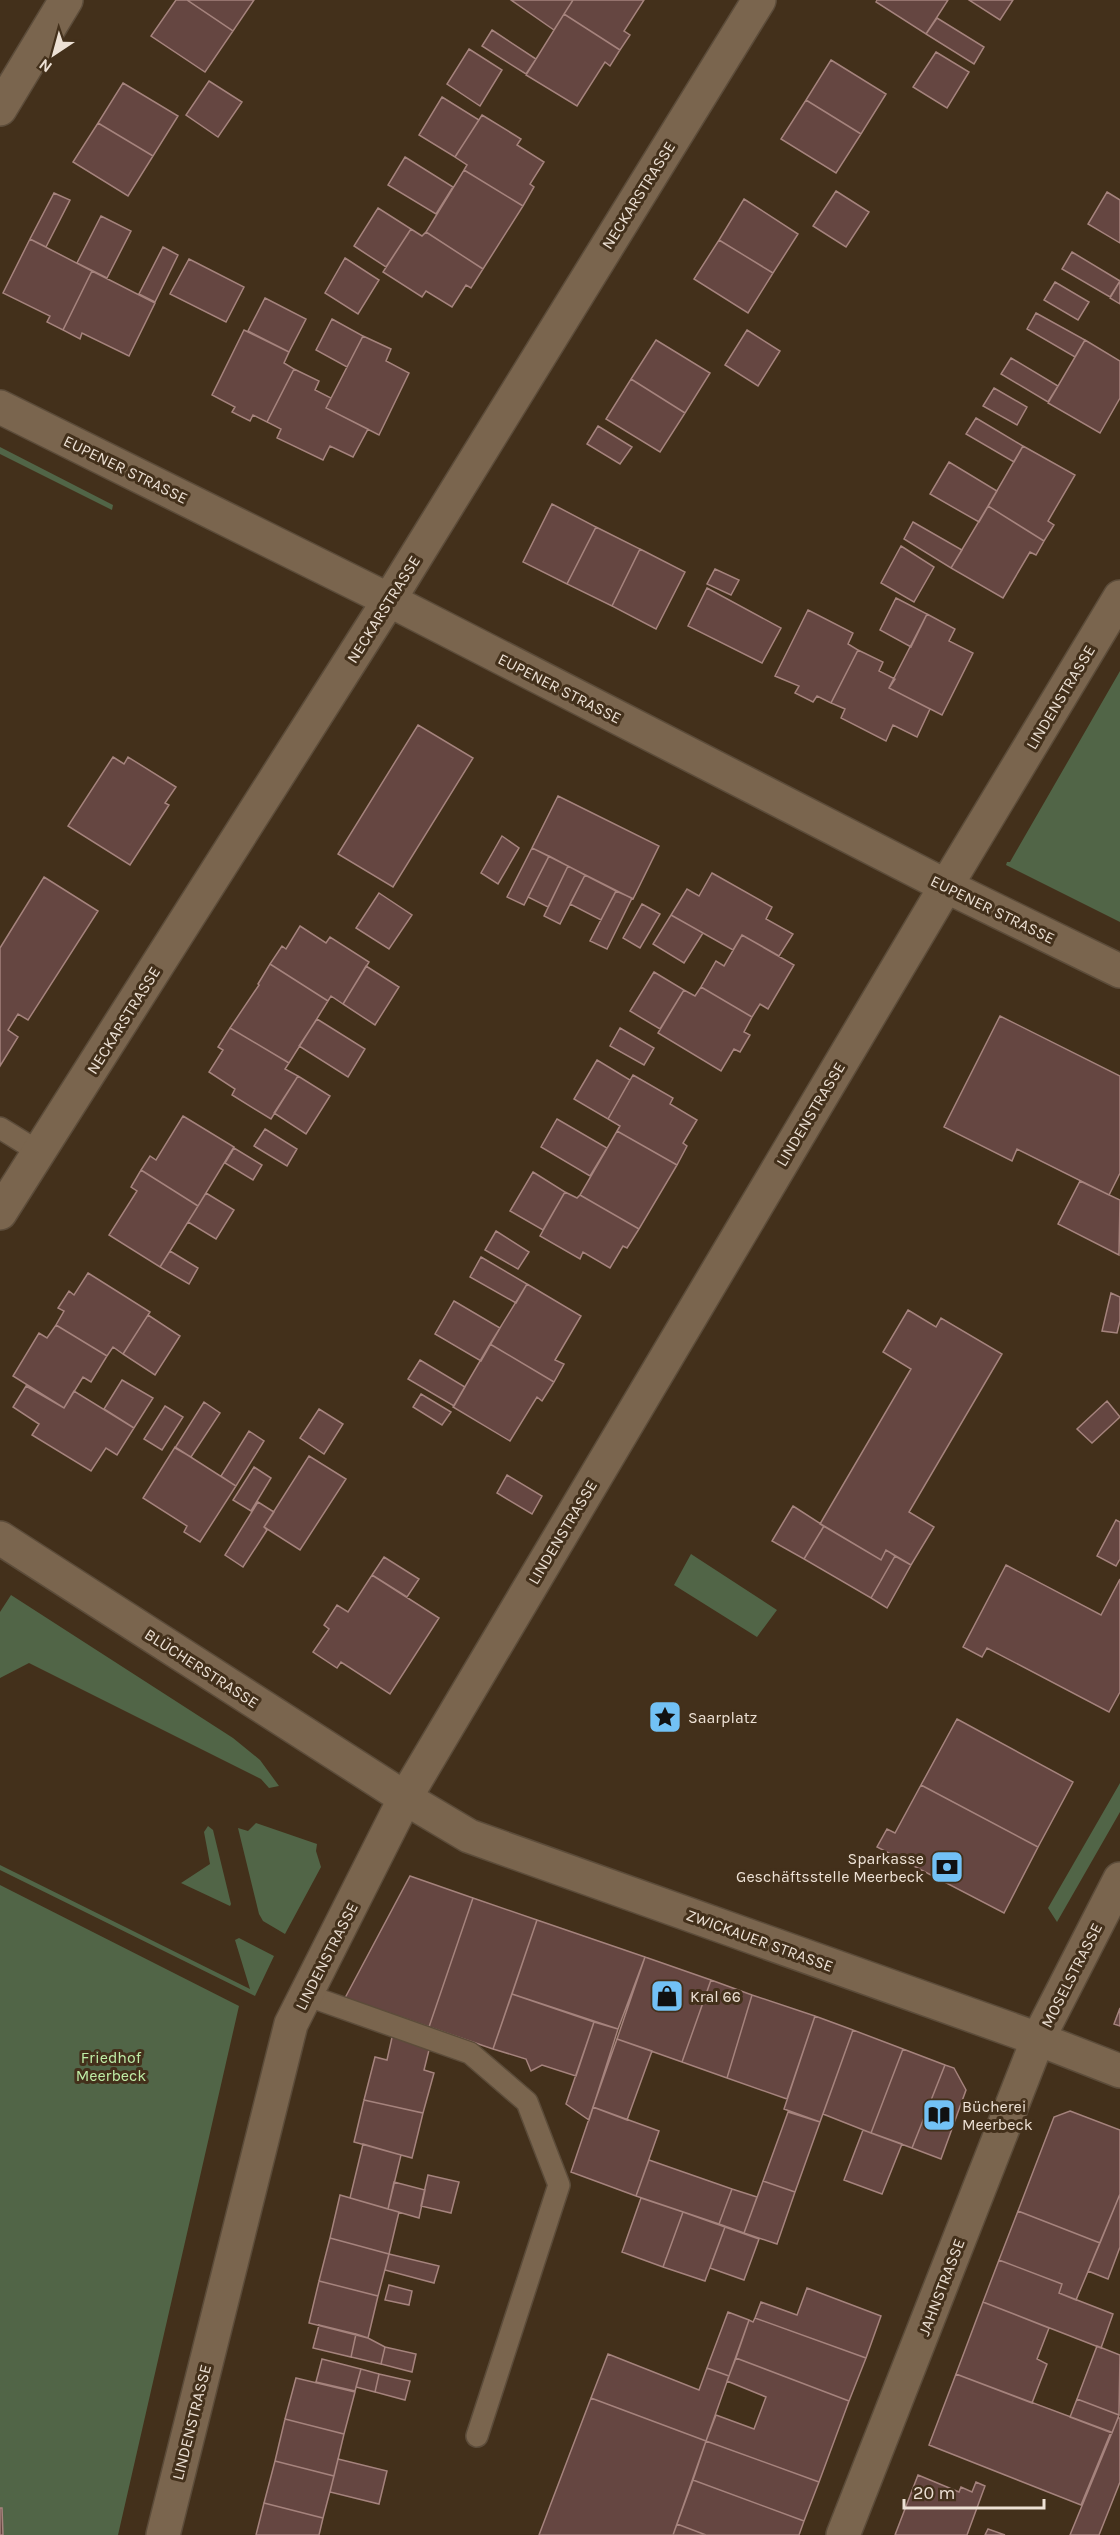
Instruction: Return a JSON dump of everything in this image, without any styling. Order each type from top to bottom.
[{"type":"street","points":[[0,109],[66,0]]},
{"type":"street","name":"NECKARSTRASSE","points":[[0,1213],[390,600],[759,0]]},
{"type":"street","name":"EUPENER STRASSE","points":[[0,407],[390,600],[946,886],[1120,971]]},
{"type":"street","name":"LINDENSTRASSE","points":[[163,2535],[291,2024],[405,1798],[1120,597]]},
{"type":"street","name":"BLÜCHERSTRASSE","points":[[0,1538],[405,1798]]},
{"type":"street","name":"ZWICKAUER STRASSE","points":[[405,1798],[469,1836],[1038,2039],[1120,2071]]},
{"type":"street","name":"MOSELSTRASSE","points":[[1038,2039],[1120,1879]]},
{"type":"street","name":"JAHNSTRASSE","points":[[843,2535],[1038,2039]]},
{"type":"lane","points":[[0,1128],[39,1152]]},
{"type":"lane","points":[[306,1995],[470,2053],[527,2102],[559,2185],[477,2436]]},
{"type":"green space","points":[[0,447],[113,505],[112,510],[0,454]]},
{"type":"green space","points":[[1120,671],[1120,922],[1006,865],[1010,862]]},
{"type":"green space","points":[[691,1554],[777,1610],[757,1637],[674,1585]]},
{"type":"green space","points":[[11,1595],[233,1738],[260,1760],[279,1786],[269,1788],[261,1779],[29,1663],[0,1678],[0,1612]]},
{"type":"green space","points":[[1120,1783],[1120,1812],[1057,1922],[1048,1908]]},
{"type":"green space","points":[[256,1823],[317,1844],[316,1851],[321,1867],[285,1934],[263,1921],[259,1914],[238,1828],[248,1831]]},
{"type":"green space","points":[[208,1826],[213,1830],[230,1906],[181,1883],[210,1864],[204,1832]]},
{"type":"green space","points":[[0,1865],[250,1989],[235,1940],[239,1938],[274,1956],[255,1996],[0,1870]]},
{"type":"green space","name":"Friedhof Meerbeck","points":[[0,1885],[239,2006],[118,2535],[0,2535]]},
{"type":"building","points":[[176,0],[187,0],[233,31],[205,72],[151,36]]},
{"type":"building","points":[[187,0],[254,0],[233,31]]},
{"type":"building","points":[[511,0],[573,0],[554,30]]},
{"type":"building","points":[[573,0],[644,0],[624,31],[630,35],[620,50],[564,14]]},
{"type":"building","points":[[877,0],[948,0],[926,34],[876,2]]},
{"type":"building","points":[[969,0],[1013,0],[1000,20]]},
{"type":"building","points":[[564,14],[620,50],[610,66],[605,62],[577,106],[526,75]]},
{"type":"building","points":[[937,18],[984,47],[974,64],[926,34]]},
{"type":"building","points":[[492,30],[536,59],[526,74],[482,46]]},
{"type":"building","points":[[469,49],[502,70],[480,106],[447,84]]},
{"type":"building","points":[[936,52],[969,72],[947,108],[913,87]]},
{"type":"building","points":[[831,60],[886,94],[861,134],[806,100]]},
{"type":"building","points":[[209,81],[242,102],[218,137],[186,115]]},
{"type":"building","points":[[123,83],[178,116],[153,156],[98,123]]},
{"type":"building","points":[[442,97],[479,120],[455,157],[419,135]]},
{"type":"building","points":[[806,100],[861,134],[836,173],[781,139]]},
{"type":"building","points":[[482,115],[521,139],[517,145],[544,162],[530,184],[534,187],[523,206],[464,170],[467,165],[455,157]]},
{"type":"building","points":[[98,123],[153,156],[128,196],[73,162]]},
{"type":"building","points":[[405,157],[453,187],[436,214],[388,185]]},
{"type":"building","points":[[464,170],[523,206],[483,269],[426,232]]},
{"type":"building","points":[[836,191],[869,212],[846,247],[813,226]]},
{"type":"building","points":[[1107,192],[1120,200],[1120,243],[1088,224]]},
{"type":"building","points":[[54,193],[70,200],[46,247],[30,239]]},
{"type":"building","points":[[744,199],[798,234],[773,273],[719,240]]},
{"type":"building","points":[[378,208],[411,229],[386,267],[354,246]]},
{"type":"building","points":[[101,216],[131,231],[107,278],[77,263]]},
{"type":"building","points":[[411,229],[422,236],[426,232],[483,269],[471,288],[466,285],[452,307],[426,291],[422,297],[383,272]]},
{"type":"building","points":[[30,239],[92,271],[63,330],[47,322],[50,316],[3,293]]},
{"type":"building","points":[[719,240],[773,273],[748,313],[694,279]]},
{"type":"building","points":[[163,247],[178,255],[155,302],[139,294]]},
{"type":"building","points":[[1072,252],[1120,281],[1110,297],[1062,269]]},
{"type":"building","points":[[345,258],[379,280],[358,314],[325,293]]},
{"type":"building","points":[[189,259],[244,287],[226,322],[170,294]]},
{"type":"building","points":[[92,271],[155,303],[129,356],[82,333],[80,339],[63,330]]},
{"type":"building","points":[[1120,281],[1120,304],[1110,298]]},
{"type":"building","points":[[1055,282],[1089,302],[1078,320],[1044,300]]},
{"type":"building","points":[[265,298],[306,319],[289,352],[248,331]]},
{"type":"building","points":[[1036,313],[1085,340],[1075,357],[1027,329]]},
{"type":"building","points":[[332,319],[363,336],[347,367],[316,350]]},
{"type":"building","points":[[244,330],[289,352],[284,363],[294,369],[267,422],[253,415],[250,421],[232,412],[235,407],[212,395]]},
{"type":"building","points":[[747,330],[780,351],[758,386],[725,365]]},
{"type":"building","points":[[363,336],[391,349],[386,361],[409,373],[379,435],[326,408]]},
{"type":"building","points":[[656,340],[710,373],[685,413],[631,379]]},
{"type":"building","points":[[1085,340],[1120,361],[1120,398],[1100,433],[1048,403]]},
{"type":"building","points":[[1011,358],[1058,386],[1048,402],[1001,374]]},
{"type":"building","points":[[294,369],[319,381],[315,390],[331,398],[326,408],[368,429],[353,457],[330,446],[323,460],[277,438],[281,429],[267,422]]},
{"type":"building","points":[[631,379],[685,413],[660,452],[606,419]]},
{"type":"building","points":[[994,388],[1027,407],[1017,425],[983,406]]},
{"type":"building","points":[[976,418],[1023,446],[1014,462],[966,434]]},
{"type":"building","points":[[598,426],[632,447],[620,464],[587,444]]},
{"type":"building","points":[[1023,446],[1075,475],[1048,521],[1054,525],[1044,541],[988,506]]},
{"type":"building","points":[[949,462],[997,491],[979,522],[930,494]]},
{"type":"building","points":[[552,504],[596,527],[567,584],[523,562]]},
{"type":"building","points":[[988,506],[1044,541],[1036,555],[1030,552],[1003,598],[951,568]]},
{"type":"building","points":[[913,522],[962,550],[951,568],[904,539]]},
{"type":"building","points":[[596,527],[640,549],[612,606],[567,584]]},
{"type":"building","points":[[901,546],[934,567],[914,602],[881,583]]},
{"type":"building","points":[[640,549],[685,572],[656,629],[612,606]]},
{"type":"building","points":[[715,569],[739,580],[731,595],[707,584]]},
{"type":"building","points":[[707,588],[781,628],[762,663],[688,626]]},
{"type":"building","points":[[896,598],[927,614],[911,647],[880,630]]},
{"type":"building","points":[[808,610],[853,633],[848,644],[858,650],[831,703],[817,696],[813,702],[795,693],[799,686],[775,676]]},
{"type":"building","points":[[927,614],[955,629],[949,641],[973,653],[942,715],[889,688]]},
{"type":"building","points":[[858,650],[883,662],[879,671],[895,679],[889,688],[930,709],[917,737],[893,725],[886,741],[841,718],[845,709],[831,703]]},
{"type":"building","points":[[418,725],[473,758],[393,887],[338,854]]},
{"type":"building","points":[[113,757],[124,764],[128,757],[176,787],[165,803],[169,805],[130,865],[68,826]]},
{"type":"building","points":[[558,796],[659,846],[633,899],[532,848]]},
{"type":"building","points":[[502,836],[519,848],[498,884],[481,873]]},
{"type":"building","points":[[532,848],[549,856],[524,905],[507,897]]},
{"type":"building","points":[[549,856],[568,866],[548,907],[528,897]]},
{"type":"building","points":[[568,866],[585,875],[560,924],[544,916]]},
{"type":"building","points":[[712,873],[772,907],[766,919],[793,934],[779,956],[742,935],[733,950],[671,915],[687,889],[699,896]]},
{"type":"building","points":[[585,875],[616,891],[601,920],[570,904]]},
{"type":"building","points":[[44,877],[98,911],[28,1020],[18,1014],[8,1030],[18,1037],[0,1066],[0,948]]},
{"type":"building","points":[[616,891],[632,898],[607,949],[590,941]]},
{"type":"building","points":[[379,893],[412,915],[389,949],[356,928]]},
{"type":"building","points":[[642,904],[660,914],[640,948],[623,938]]},
{"type":"building","points":[[671,915],[703,933],[684,963],[653,944]]},
{"type":"building","points":[[300,926],[326,943],[330,937],[369,962],[343,1004],[331,996],[328,1001],[270,964],[282,946],[286,949]]},
{"type":"building","points":[[742,935],[794,965],[768,1009],[760,1004],[752,1017],[701,987],[716,961],[724,966]]},
{"type":"building","points":[[270,964],[328,1001],[289,1063],[230,1028],[259,985]]},
{"type":"building","points":[[366,966],[399,987],[375,1025],[343,1004]]},
{"type":"building","points":[[654,972],[684,990],[660,1029],[630,1011]]},
{"type":"building","points":[[701,987],[752,1017],[744,1032],[750,1035],[740,1052],[734,1049],[721,1071],[658,1033],[684,990],[695,996]]},
{"type":"building","points":[[1000,1016],[1120,1076],[1120,1173],[1109,1195],[1017,1149],[1012,1161],[944,1127]]},
{"type":"building","points":[[317,1019],[365,1049],[348,1077],[299,1046]]},
{"type":"building","points":[[230,1028],[289,1063],[285,1069],[298,1076],[271,1119],[232,1095],[235,1089],[209,1072],[223,1050],[218,1047]]},
{"type":"building","points":[[620,1028],[654,1048],[644,1065],[610,1046]]},
{"type":"building","points":[[597,1060],[630,1080],[608,1119],[574,1099]]},
{"type":"building","points":[[633,1075],[673,1098],[670,1104],[697,1120],[683,1143],[687,1146],[677,1165],[617,1131],[620,1126],[608,1119]]},
{"type":"building","points":[[298,1076],[330,1096],[306,1134],[274,1113]]},
{"type":"building","points":[[183,1116],[234,1147],[198,1206],[141,1170],[150,1156],[156,1160]]},
{"type":"building","points":[[557,1119],[607,1148],[590,1176],[541,1147]]},
{"type":"building","points":[[265,1129],[297,1149],[287,1166],[254,1146]]},
{"type":"building","points":[[617,1131],[677,1165],[639,1229],[580,1195]]},
{"type":"building","points":[[234,1148],[262,1165],[253,1180],[225,1163]]},
{"type":"building","points":[[141,1170],[198,1206],[160,1267],[109,1235],[137,1191],[131,1187]]},
{"type":"building","points":[[533,1172],[565,1192],[543,1230],[510,1211]]},
{"type":"building","points":[[1080,1181],[1120,1200],[1119,1255],[1058,1224]]},
{"type":"building","points":[[565,1192],[577,1198],[580,1195],[639,1229],[627,1248],[623,1246],[610,1268],[583,1252],[580,1259],[540,1236]]},
{"type":"building","points":[[206,1193],[234,1210],[216,1239],[188,1222]]},
{"type":"building","points":[[496,1231],[529,1252],[518,1269],[485,1250]]},
{"type":"building","points":[[170,1251],[198,1268],[189,1284],[160,1267]]},
{"type":"building","points":[[481,1257],[527,1284],[516,1303],[470,1277]]},
{"type":"building","points":[[88,1273],[150,1312],[123,1354],[113,1347],[107,1356],[56,1325],[64,1311],[58,1308],[69,1291],[74,1295]]},
{"type":"building","points":[[527,1284],[581,1316],[555,1360],[564,1364],[554,1382],[490,1344]]},
{"type":"building","points":[[1111,1293],[1120,1297],[1120,1321],[1117,1333],[1102,1331]]},
{"type":"building","points":[[454,1301],[500,1328],[481,1361],[435,1334]]},
{"type":"building","points":[[908,1310],[936,1327],[941,1318],[1002,1354],[909,1512],[934,1527],[911,1565],[886,1550],[881,1560],[820,1524],[911,1369],[883,1352]]},
{"type":"building","points":[[148,1315],[180,1336],[155,1375],[123,1354]]},
{"type":"building","points":[[56,1325],[107,1356],[91,1382],[83,1377],[64,1408],[13,1376],[39,1333],[47,1338]]},
{"type":"building","points":[[490,1344],[554,1382],[542,1401],[537,1397],[510,1441],[453,1407]]},
{"type":"building","points":[[420,1360],[465,1387],[454,1406],[408,1379]]},
{"type":"building","points":[[122,1380],[153,1398],[134,1428],[104,1409]]},
{"type":"building","points":[[26,1386],[64,1408],[74,1391],[134,1428],[117,1455],[106,1448],[91,1471],[32,1435],[39,1424],[13,1407]]},
{"type":"building","points":[[421,1394],[451,1412],[442,1425],[413,1407]]},
{"type":"building","points":[[1107,1401],[1120,1417],[1092,1443],[1077,1429]]},
{"type":"building","points":[[204,1402],[220,1413],[191,1457],[175,1448]]},
{"type":"building","points":[[165,1406],[183,1417],[162,1450],[144,1439]]},
{"type":"building","points":[[319,1409],[343,1424],[324,1454],[300,1438]]},
{"type":"building","points":[[249,1431],[264,1441],[236,1486],[221,1476]]},
{"type":"building","points":[[175,1447],[236,1486],[200,1542],[184,1532],[187,1526],[143,1498]]},
{"type":"building","points":[[309,1456],[346,1479],[300,1550],[264,1527]]},
{"type":"building","points":[[254,1467],[271,1478],[251,1511],[233,1500]]},
{"type":"building","points":[[507,1475],[542,1496],[532,1514],[497,1493]]},
{"type":"building","points":[[258,1502],[274,1512],[264,1527],[267,1530],[243,1567],[225,1555]]},
{"type":"building","points":[[793,1506],[824,1526],[804,1559],[772,1541]]},
{"type":"building","points":[[1116,1520],[1120,1522],[1120,1559],[1116,1566],[1097,1556]]},
{"type":"building","points":[[824,1526],[881,1560],[886,1550],[895,1556],[871,1598],[804,1559]]},
{"type":"building","points":[[895,1556],[911,1565],[887,1608],[871,1598]]},
{"type":"building","points":[[384,1557],[419,1579],[407,1597],[372,1575]]},
{"type":"building","points":[[1006,1565],[1101,1615],[1120,1579],[1120,1692],[1109,1712],[987,1648],[982,1657],[963,1647]]},
{"type":"building","points":[[372,1575],[439,1618],[390,1694],[341,1662],[337,1668],[313,1652],[329,1629],[324,1625],[337,1605],[348,1612]]},
{"type":"building","points":[[957,1719],[1073,1782],[1038,1847],[921,1785]]},
{"type":"building","points":[[921,1785],[1038,1847],[1004,1913],[877,1847],[887,1829],[895,1833]]},
{"type":"building","points":[[410,1876],[473,1898],[429,2027],[345,1998]]},
{"type":"building","points":[[473,1898],[537,1920],[493,2049],[429,2027]]},
{"type":"building","points":[[537,1920],[645,1957],[618,2029],[512,1994]]},
{"type":"building","points":[[645,1957],[711,1980],[682,2062],[617,2039]]},
{"type":"building","points":[[711,1980],[752,1995],[727,2078],[682,2062]]},
{"type":"building","points":[[512,1994],[594,2022],[576,2076],[542,2065],[531,2071],[526,2059],[493,2049]]},
{"type":"building","points":[[752,1995],[815,2016],[787,2099],[727,2078]]},
{"type":"building","points":[[1120,2008],[1120,2026],[1114,2024]]},
{"type":"building","points":[[815,2016],[853,2030],[820,2122],[784,2109]]},
{"type":"building","points":[[594,2022],[618,2029],[589,2120],[566,2104]]},
{"type":"building","points":[[853,2030],[903,2049],[871,2133],[823,2114]]},
{"type":"building","points":[[393,2033],[431,2042],[424,2070],[434,2073],[423,2113],[364,2100],[375,2057],[387,2060]]},
{"type":"building","points":[[617,2039],[652,2051],[627,2120],[593,2107]]},
{"type":"building","points":[[903,2049],[945,2065],[912,2148],[871,2133]]},
{"type":"building","points":[[945,2065],[954,2068],[966,2090],[941,2159],[912,2148]]},
{"type":"building","points":[[364,2100],[423,2113],[412,2158],[354,2142]]},
{"type":"building","points":[[593,2107],[659,2131],[636,2196],[571,2172]]},
{"type":"building","points":[[1070,2111],[1120,2130],[1120,2194],[1100,2243],[1018,2211],[1054,2117]]},
{"type":"building","points":[[788,2112],[820,2122],[795,2192],[763,2181]]},
{"type":"building","points":[[863,2130],[902,2144],[882,2194],[844,2180]]},
{"type":"building","points":[[363,2144],[401,2155],[388,2209],[350,2198]]},
{"type":"building","points":[[649,2160],[732,2189],[719,2224],[636,2196]]},
{"type":"building","points":[[428,2175],[459,2182],[451,2213],[421,2206]]},
{"type":"building","points":[[763,2181],[795,2192],[777,2244],[744,2233]]},
{"type":"building","points":[[394,2182],[425,2190],[419,2218],[388,2209]]},
{"type":"building","points":[[732,2189],[757,2197],[744,2233],[719,2224]]},
{"type":"building","points":[[1120,2194],[1120,2247],[1108,2279],[1088,2271]]},
{"type":"building","points":[[340,2195],[399,2212],[389,2254],[330,2238]]},
{"type":"building","points":[[641,2198],[683,2212],[663,2267],[622,2252]]},
{"type":"building","points":[[1018,2211],[1100,2243],[1076,2300],[1059,2293],[1062,2284],[999,2260]]},
{"type":"building","points":[[683,2212],[725,2227],[705,2281],[663,2267]]},
{"type":"building","points":[[725,2227],[759,2239],[744,2280],[710,2268]]},
{"type":"building","points":[[330,2238],[389,2254],[378,2296],[319,2281]]},
{"type":"building","points":[[389,2254],[439,2266],[434,2283],[385,2270]]},
{"type":"building","points":[[999,2260],[1062,2284],[1059,2293],[1113,2314],[1101,2348],[983,2302]]},
{"type":"building","points":[[319,2281],[378,2296],[368,2338],[309,2323]]},
{"type":"building","points":[[389,2285],[412,2291],[409,2305],[385,2300]]},
{"type":"building","points":[[807,2288],[881,2316],[866,2358],[755,2318],[761,2302],[797,2315]]},
{"type":"building","points":[[983,2302],[1049,2328],[1037,2359],[1047,2364],[1032,2403],[956,2374]]},
{"type":"building","points":[[728,2312],[749,2320],[729,2376],[707,2368]]},
{"type":"building","points":[[755,2318],[866,2358],[849,2401],[736,2358],[749,2320],[753,2322]]},
{"type":"building","points":[[319,2325],[356,2334],[351,2357],[313,2348]]},
{"type":"building","points":[[356,2334],[385,2347],[381,2364],[351,2357]]},
{"type":"building","points":[[1097,2346],[1120,2355],[1119,2415],[1077,2399]]},
{"type":"building","points":[[385,2347],[416,2354],[412,2372],[381,2364]]},
{"type":"building","points":[[608,2354],[699,2390],[707,2368],[729,2376],[706,2441],[591,2398]]},
{"type":"building","points":[[736,2358],[849,2401],[819,2482],[706,2441],[716,2415],[754,2429],[766,2397],[727,2381]]},
{"type":"building","points":[[322,2359],[361,2369],[355,2391],[316,2382]]},
{"type":"building","points":[[361,2369],[379,2374],[375,2392],[356,2387]]},
{"type":"building","points":[[379,2374],[410,2381],[405,2400],[375,2392]]},
{"type":"building","points":[[956,2374],[1111,2432],[1081,2505],[929,2445]]},
{"type":"building","points":[[296,2378],[355,2392],[344,2434],[285,2419]]},
{"type":"building","points":[[591,2398],[706,2441],[673,2535],[539,2535]]},
{"type":"building","points":[[1077,2399],[1119,2415],[1112,2433],[1070,2417]]},
{"type":"building","points":[[1118,2418],[1120,2418],[1120,2482],[1099,2535],[1070,2535]]},
{"type":"building","points":[[285,2419],[344,2434],[334,2476],[275,2461]]},
{"type":"building","points":[[706,2441],[819,2482],[804,2521],[693,2480]]},
{"type":"building","points":[[338,2459],[387,2471],[379,2504],[330,2492]]},
{"type":"building","points":[[275,2461],[334,2476],[323,2518],[264,2503]]},
{"type":"building","points":[[918,2475],[959,2492],[961,2487],[972,2492],[976,2482],[985,2486],[967,2535],[895,2535]]},
{"type":"building","points":[[693,2480],[804,2521],[799,2535],[706,2535],[677,2524]]},
{"type":"building","points":[[264,2503],[323,2518],[319,2535],[256,2535]]},
{"type":"building","points":[[0,2508],[2,2508],[3,2535],[0,2535]]},
{"type":"building","points":[[677,2524],[706,2535],[673,2535]]},
{"type":"building","points":[[988,2529],[1005,2535],[985,2535]]},
{"type":"place","name":"Saarplatz","points":[[665,1717]]},
{"type":"place","name":"Sparkasse Geschäftsstelle Meerbeck","points":[[947,1867]]},
{"type":"place","name":"Kral 66","points":[[667,1996]]},
{"type":"place","name":"Bücherei Meerbeck","points":[[939,2115]]}]
